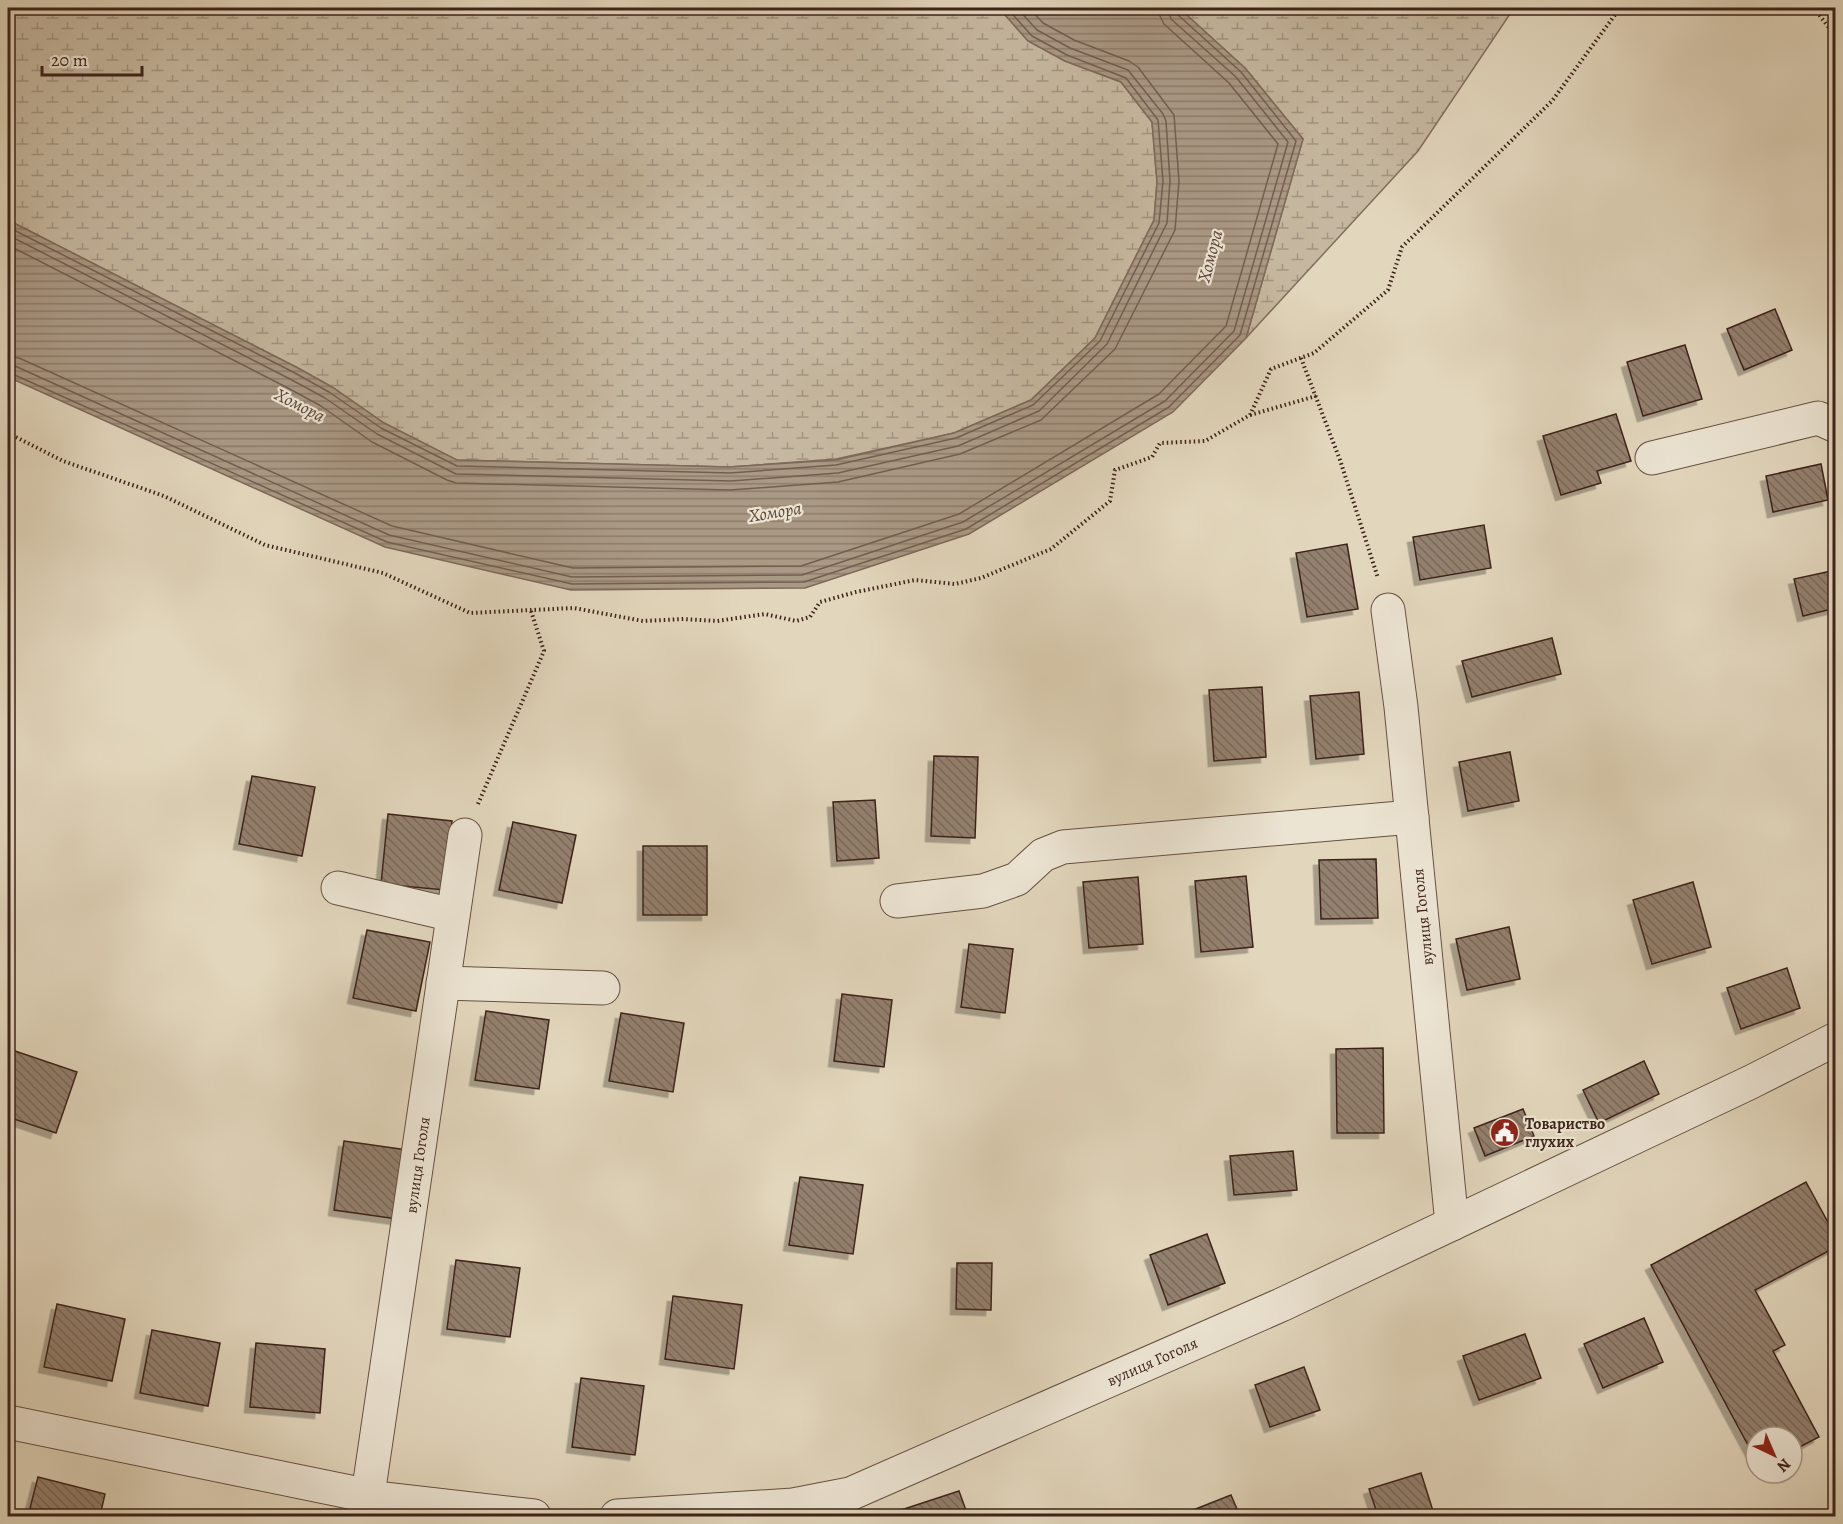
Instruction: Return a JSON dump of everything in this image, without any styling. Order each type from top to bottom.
[{"type":"street","points":[[1652,458],[1818,418],[1836,426]]},
{"type":"street","name":"вулиця Гоголя","points":[[1388,610],[1401,707],[1452,1224]]},
{"type":"street","points":[[897,901],[983,891],[1017,879],[1043,855],[1063,847],[1412,818]]},
{"type":"street","name":"вулиця Гоголя","points":[[368,1495],[465,835]]},
{"type":"street","points":[[338,888],[453,915]]},
{"type":"street","points":[[443,983],[603,988]]},
{"type":"street","name":"вулиця Гоголя","points":[[617,1516],[793,1504],[854,1505],[1452,1224],[1836,1039]]},
{"type":"street","points":[[8,1422],[368,1495],[534,1516]]},
{"type":"path","points":[[1250,414],[1270,369],[1314,353],[1388,290],[1402,247],[1552,101],[1620,8]]},
{"type":"path","points":[[1814,8],[1836,37]]},
{"type":"path","points":[[1301,358],[1340,460],[1388,610]]},
{"type":"path","points":[[8,433],[63,461],[164,496],[265,544],[383,573],[470,613],[574,608],[643,621],[684,619],[717,621],[765,614],[796,621],[810,617],[820,602],[915,580],[955,584],[981,578],[1052,549],[1110,501],[1115,470],[1152,457],[1160,443],[1205,441],[1250,414],[1316,396]]},
{"type":"path","points":[[465,835],[544,651],[531,610]]},
{"type":"green space","points":[[8,8],[999,8],[1028,41],[1065,61],[1121,82],[1152,122],[1157,182],[1154,220],[1095,338],[1031,400],[954,433],[836,459],[729,467],[456,460],[384,423],[332,387],[296,367],[8,220]]},
{"type":"green space","points":[[1179,8],[1514,8],[1418,151],[1246,338],[1303,139],[1245,68]]},
{"type":"water","name":"Хомора","points":[[999,8],[1179,8],[1245,68],[1303,139],[1246,338],[1173,412],[969,534],[805,588],[571,590],[385,547],[8,377],[8,220],[296,367],[332,387],[384,423],[457,460],[729,467],[836,460],[954,433],[1031,400],[1095,338],[1154,220],[1157,182],[1152,122],[1121,82],[1065,61],[1028,41]]},
{"type":"building","points":[[1775,309],[1792,350],[1744,370],[1727,329]]},
{"type":"building","points":[[1685,345],[1702,399],[1643,416],[1627,362]]},
{"type":"building","points":[[1616,414],[1631,461],[1597,471],[1601,483],[1561,495],[1543,436]]},
{"type":"building","points":[[1821,464],[1828,500],[1773,512],[1766,476]]},
{"type":"building","points":[[1484,525],[1491,568],[1420,580],[1413,537]]},
{"type":"building","points":[[1347,544],[1358,609],[1307,617],[1296,553]]},
{"type":"building","points":[[1836,570],[1836,608],[1803,616],[1794,579]]},
{"type":"building","points":[[1552,638],[1561,674],[1472,697],[1462,661]]},
{"type":"building","points":[[1262,687],[1266,757],[1214,761],[1209,690]]},
{"type":"building","points":[[1359,692],[1364,754],[1316,759],[1310,696]]},
{"type":"building","points":[[1510,752],[1519,801],[1468,811],[1459,762]]},
{"type":"building","points":[[934,756],[978,757],[975,838],[931,836]]},
{"type":"building","points":[[252,776],[315,787],[302,856],[239,844]]},
{"type":"building","points":[[875,800],[879,858],[837,861],[833,802]]},
{"type":"building","points":[[388,814],[452,821],[445,890],[381,884]]},
{"type":"building","points":[[513,822],[576,835],[562,903],[499,890]]},
{"type":"building","points":[[643,846],[707,846],[707,915],[643,915]]},
{"type":"building","points":[[1376,859],[1378,918],[1321,919],[1319,860]]},
{"type":"building","points":[[1246,876],[1253,947],[1201,952],[1195,881]]},
{"type":"building","points":[[1138,877],[1143,944],[1089,948],[1083,882]]},
{"type":"building","points":[[1693,882],[1711,947],[1652,964],[1633,900]]},
{"type":"building","points":[[1509,927],[1520,979],[1467,990],[1456,939]]},
{"type":"building","points":[[367,930],[430,942],[416,1011],[353,998]]},
{"type":"building","points":[[969,944],[1013,949],[1005,1013],[961,1007]]},
{"type":"building","points":[[1787,968],[1800,1008],[1741,1029],[1727,988]]},
{"type":"building","points":[[842,994],[892,1000],[884,1067],[834,1061]]},
{"type":"building","points":[[486,1011],[549,1020],[539,1089],[475,1080]]},
{"type":"building","points":[[621,1013],[684,1023],[673,1092],[609,1081]]},
{"type":"building","points":[[1383,1048],[1384,1133],[1337,1133],[1336,1049]]},
{"type":"building","points":[[12,1050],[77,1072],[56,1133],[8,1117],[8,1063]]},
{"type":"building","points":[[1644,1061],[1659,1094],[1599,1123],[1583,1090]]},
{"type":"building","name":"Товариство глухих","points":[[1523,1109],[1534,1136],[1485,1156],[1474,1128]]},
{"type":"building","points":[[344,1141],[407,1150],[397,1219],[334,1210]]},
{"type":"building","points":[[1293,1151],[1297,1190],[1234,1195],[1230,1156]]},
{"type":"building","points":[[800,1177],[863,1185],[853,1254],[789,1245]]},
{"type":"building","points":[[1806,1182],[1836,1237],[1836,1247],[1755,1290],[1785,1345],[1773,1351],[1819,1437],[1804,1445],[1804,1425],[1744,1425],[1744,1438],[1651,1265]]},
{"type":"building","points":[[1207,1234],[1225,1283],[1168,1305],[1150,1255]]},
{"type":"building","points":[[456,1260],[520,1268],[510,1337],[447,1329]]},
{"type":"building","points":[[957,1263],[992,1263],[991,1310],[956,1309]]},
{"type":"building","points":[[673,1296],[742,1305],[734,1369],[665,1359]]},
{"type":"building","points":[[57,1304],[125,1319],[112,1381],[44,1367]]},
{"type":"building","points":[[1644,1318],[1663,1362],[1603,1388],[1584,1344]]},
{"type":"building","points":[[152,1330],[220,1343],[208,1406],[140,1393]]},
{"type":"building","points":[[1525,1334],[1541,1378],[1479,1400],[1463,1356]]},
{"type":"building","points":[[256,1343],[325,1349],[320,1413],[250,1407]]},
{"type":"building","points":[[1304,1367],[1320,1410],[1270,1427],[1255,1385]]},
{"type":"building","points":[[581,1378],[644,1386],[635,1455],[572,1447]]},
{"type":"building","points":[[1421,1473],[1434,1514],[1378,1516],[1369,1489]]},
{"type":"building","points":[[38,1477],[105,1494],[100,1516],[28,1516]]},
{"type":"building","points":[[959,1491],[968,1516],[900,1516],[898,1511]]},
{"type":"building","points":[[1231,1495],[1240,1516],[1178,1516]]},
{"type":"place","name":"Товариство глухих","points":[[1504,1132]]}]
